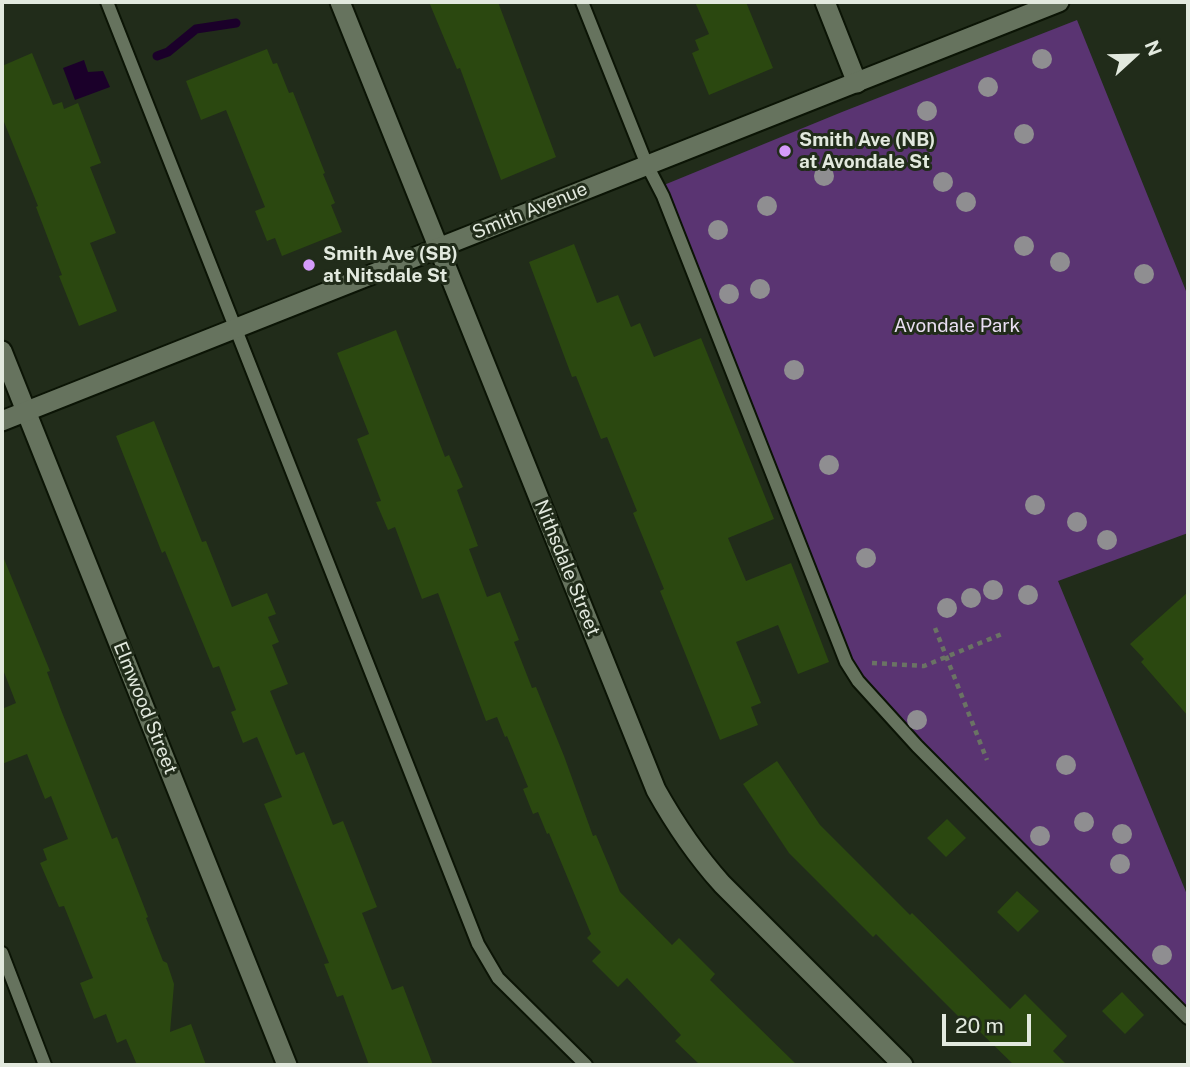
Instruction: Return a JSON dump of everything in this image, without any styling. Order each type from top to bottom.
[{"type":"street","name":"Nithsdale Street","points":[[340,2],[647,768],[669,813],[702,862],[722,884],[903,1065]]},
{"type":"street","points":[[825,2],[857,83]]},
{"type":"street","name":"Smith Avenue","points":[[2,421],[1059,2]]},
{"type":"street","name":"Elmwood Street","points":[[2,351],[287,1065]]},
{"type":"lane","points":[[107,2],[478,944],[498,978],[586,1065]]},
{"type":"lane","points":[[582,2],[647,164],[668,209],[846,662],[858,681],[917,746],[1188,1018]]},
{"type":"lane","points":[[2,953],[45,1065]]},
{"type":"path","points":[[935,628],[987,760]]},
{"type":"path","points":[[846,662],[924,666],[1002,634]]},
{"type":"green space","name":"Avondale Park","points":[[1077,20],[1188,296],[1188,533],[1058,581],[1188,897],[1188,1018],[858,681],[659,187]]},
{"type":"shaded area","points":[[84,60],[88,72],[103,71],[110,87],[75,100],[63,68]]},
{"type":"building","points":[[429,2],[498,2],[556,157],[501,180],[460,68],[457,69]]},
{"type":"building","points":[[695,2],[746,2],[773,68],[709,95],[692,53],[699,50],[695,40],[709,34]]},
{"type":"building","points":[[267,49],[273,64],[277,63],[289,93],[293,92],[325,173],[323,174],[335,203],[331,205],[342,232],[282,256],[275,238],[267,241],[255,211],[265,207],[226,110],[201,120],[186,81]]},
{"type":"building","points":[[32,53],[53,105],[62,102],[64,109],[78,103],[101,163],[90,167],[116,233],[90,243],[117,311],[79,326],[59,276],[62,275],[36,207],[38,206],[2,117],[2,66]]},
{"type":"building","points":[[574,244],[597,303],[618,295],[631,327],[640,323],[654,357],[701,338],[774,519],[728,538],[746,581],[791,563],[829,662],[798,674],[778,625],[736,642],[761,703],[751,707],[758,725],[720,740],[660,591],[664,589],[633,513],[637,511],[607,437],[601,439],[576,376],[572,377],[529,262]]},
{"type":"building","points":[[396,330],[445,457],[449,455],[463,487],[457,490],[478,546],[469,549],[487,597],[500,592],[519,640],[514,642],[532,688],[536,687],[593,836],[596,835],[620,892],[672,945],[679,938],[715,974],[710,980],[797,1065],[700,1065],[675,1041],[681,1035],[627,978],[618,987],[592,961],[601,952],[587,938],[591,934],[549,833],[547,834],[538,812],[533,814],[523,789],[528,787],[507,736],[505,737],[497,717],[486,721],[438,593],[422,599],[395,527],[388,530],[376,502],[381,501],[357,439],[369,434],[337,353]]},
{"type":"building","points":[[154,421],[202,542],[206,541],[232,607],[267,593],[276,614],[268,617],[279,642],[272,645],[288,684],[270,691],[296,755],[304,752],[333,825],[343,821],[377,907],[362,913],[392,990],[403,986],[433,1065],[369,1065],[343,995],[337,997],[324,964],[329,963],[264,804],[282,797],[257,737],[243,743],[231,712],[236,710],[219,666],[213,668],[165,551],[162,553],[116,436]]},
{"type":"building","points":[[2,554],[50,671],[47,672],[61,710],[112,839],[117,837],[163,961],[167,963],[174,984],[170,1032],[191,1024],[206,1065],[137,1065],[126,1039],[117,1043],[106,1014],[94,1019],[80,983],[93,978],[64,906],[59,907],[40,863],[47,860],[43,849],[68,839],[51,796],[45,799],[27,754],[2,764],[2,709],[16,703],[2,667]]},
{"type":"building","points":[[1188,592],[1188,716],[1141,662],[1144,659],[1130,644]]},
{"type":"building","points":[[777,761],[820,825],[910,915],[912,913],[1010,1009],[1025,994],[1067,1036],[1053,1051],[1067,1065],[1014,1065],[975,1027],[972,1030],[876,934],[873,937],[789,853],[743,784]]},
{"type":"building","points":[[947,819],[966,838],[946,857],[927,838]]},
{"type":"building","points":[[1017,891],[1039,911],[1018,932],[997,912]]},
{"type":"building","points":[[1122,992],[1144,1015],[1125,1034],[1102,1011]]},
{"type":"waterway","points":[[157,56],[168,52],[196,29],[236,23]]},
{"type":"place","name":"Smith Ave (NB) at Avondale St","points":[[785,151]]},
{"type":"place","name":"Smith Ave (SB) at Nitsdale St","points":[[309,265]]}]
